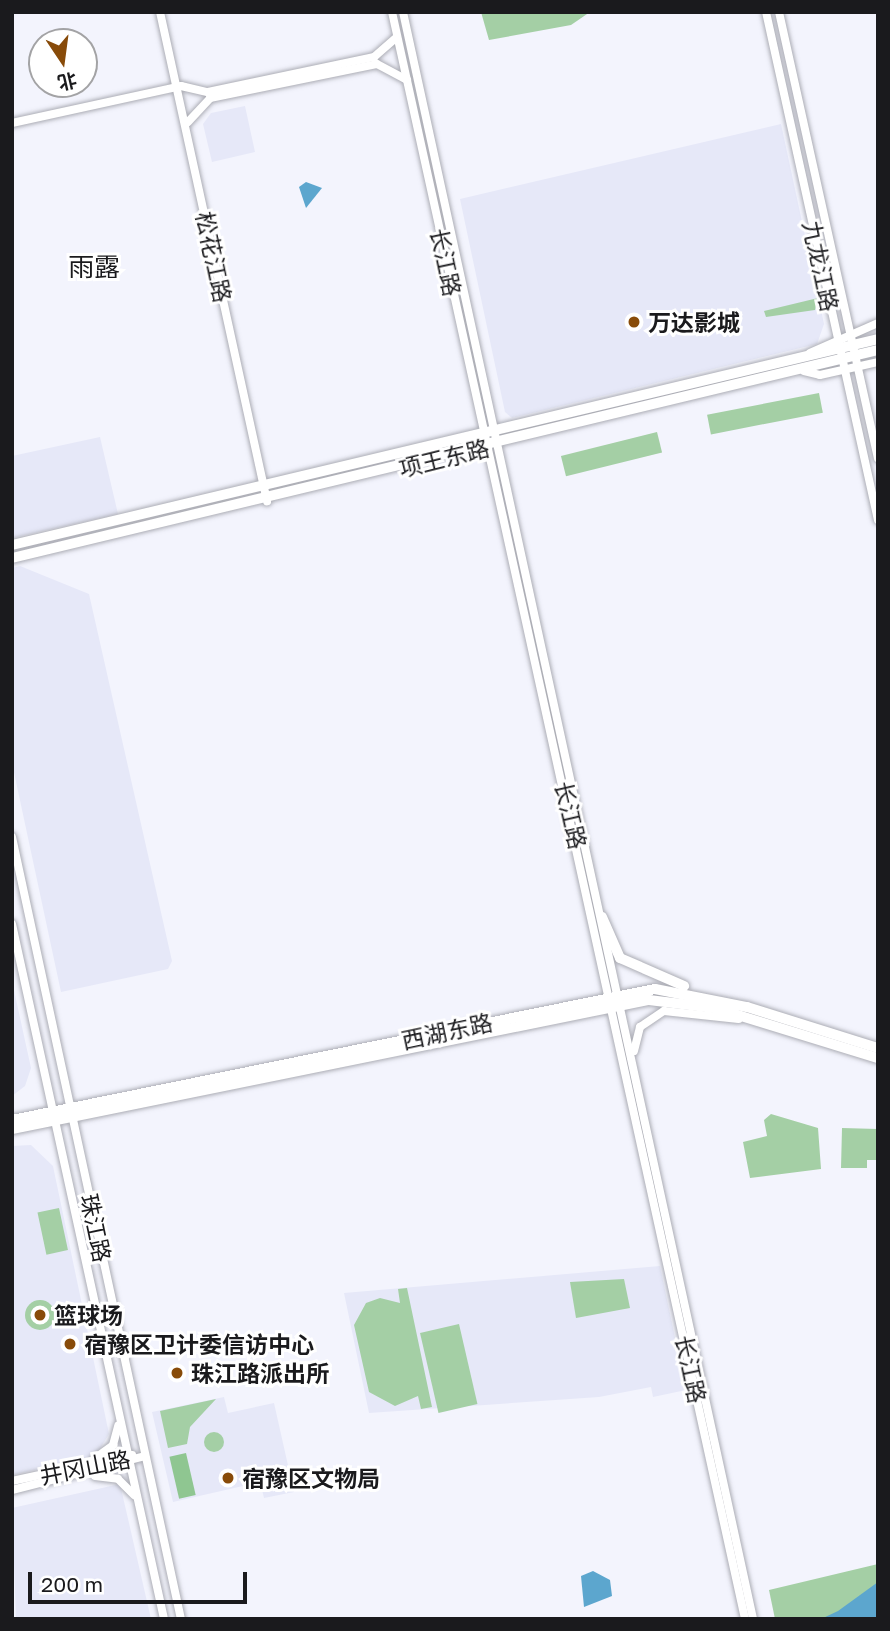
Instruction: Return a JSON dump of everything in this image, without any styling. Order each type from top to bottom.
[{"type":"main road","name":"项王东路","points":[[12,545],[803,356],[838,344],[876,349]]},
{"type":"main road","name":"项王东路","points":[[12,558],[269,501],[804,371],[844,366],[857,362],[876,349]]},
{"type":"main road","points":[[602,917],[615,951],[629,965],[747,1007]]},
{"type":"main road","name":"西湖东路","points":[[12,1129],[71,1112],[672,989],[747,1007],[878,1048]]},
{"type":"main road","name":"西湖东路","points":[[615,1000],[678,1000],[762,1022],[878,1058]]},
{"type":"main road","name":"西湖东路","points":[[12,1119],[54,1116]]},
{"type":"street","name":"松花江路","points":[[162,12],[266,486]]},
{"type":"street","name":"长江路","points":[[392,12],[488,432]]},
{"type":"street","name":"长江路","points":[[403,12],[488,432],[615,1000],[744,1619]]},
{"type":"street","name":"九龙江路","points":[[766,12],[878,520]]},
{"type":"street","name":"九龙江路","points":[[779,12],[878,458]]},
{"type":"street","points":[[12,123],[178,86],[208,92],[374,57],[397,37]]},
{"type":"street","points":[[188,122],[210,98],[377,64],[407,80]]},
{"type":"street","name":"松花江路","points":[[178,86],[269,501]]},
{"type":"street","points":[[838,344],[849,334],[878,323]]},
{"type":"street","name":"长江路","points":[[491,446],[602,917],[615,1000],[637,1085],[753,1619]]},
{"type":"street","name":"珠江路","points":[[12,837],[181,1619]]},
{"type":"street","name":"珠江路","points":[[12,924],[164,1619]]},
{"type":"street","points":[[637,1085],[634,1038],[649,1017],[676,1010],[762,1022]]},
{"type":"street","points":[[57,1476],[108,1451],[118,1432],[117,1409]]},
{"type":"street","name":"井冈山路","points":[[12,1490],[145,1455]]},
{"type":"street","points":[[57,1476],[110,1476],[127,1484],[137,1500]]},
{"type":"street","name":"井冈山路","points":[[12,1481],[57,1476]]},
{"type":"shaded area","points":[[245,106],[255,152],[212,162],[203,124],[211,113]]},
{"type":"shaded area","points":[[781,124],[824,324],[817,344],[512,418],[505,412],[460,199]]},
{"type":"shaded area","points":[[100,437],[118,514],[12,538],[12,456]]},
{"type":"shaded area","points":[[20,566],[89,594],[172,961],[168,969],[61,992],[12,763],[12,568]]},
{"type":"shaded area","points":[[12,981],[31,1068],[25,1086],[12,1096]]},
{"type":"shaded area","points":[[31,1145],[53,1166],[109,1434],[95,1457],[12,1475],[12,1146]]},
{"type":"shaded area","points":[[660,1266],[686,1390],[653,1397],[651,1387],[599,1397],[369,1413],[344,1293]]},
{"type":"shaded area","points":[[224,1397],[228,1413],[274,1403],[294,1492],[264,1498],[260,1482],[173,1502],[152,1412]]},
{"type":"shaded area","points":[[120,1484],[151,1619],[16,1619],[12,1508]]},
{"type":"green space","points":[[481,12],[590,12],[571,25],[489,40]]},
{"type":"green space","points":[[818,298],[815,310],[766,317],[764,311]]},
{"type":"green space","points":[[819,393],[823,413],[711,434],[707,415]]},
{"type":"green space","points":[[657,432],[662,452],[566,476],[561,456]]},
{"type":"green space","points":[[771,1114],[818,1128],[821,1169],[750,1178],[743,1142],[767,1136],[764,1120]]},
{"type":"green space","points":[[842,1128],[878,1129],[878,1160],[867,1160],[867,1168],[841,1168]]},
{"type":"green space","points":[[59,1208],[68,1250],[46,1255],[37,1213]]},
{"type":"green space","points":[[624,1279],[630,1308],[576,1318],[570,1282]]},
{"type":"green space","points":[[407,1288],[432,1407],[421,1409],[418,1396],[395,1406],[369,1392],[354,1325],[366,1303],[380,1298],[400,1303],[398,1289]]},
{"type":"green space","name":"篮球场","points":[[40,1300],[51,1304],[55,1315],[51,1326],[40,1330],[29,1326],[25,1315],[29,1304]]},
{"type":"green space","points":[[459,1324],[477,1404],[438,1413],[420,1333]]},
{"type":"green space","points":[[216,1399],[190,1427],[187,1444],[168,1448],[160,1411]]},
{"type":"green space","points":[[214,1432],[221,1435],[224,1442],[221,1449],[214,1452],[207,1449],[204,1442],[207,1435]]},
{"type":"green space","points":[[186,1453],[196,1495],[179,1499],[169,1457]]},
{"type":"green space","points":[[878,1564],[878,1619],[775,1619],[769,1590]]},
{"type":"water","points":[[306,182],[322,188],[306,208],[299,187]]},
{"type":"water","points":[[593,1571],[610,1580],[612,1596],[584,1607],[581,1576]]},
{"type":"water","points":[[878,1582],[878,1619],[821,1619],[838,1611]]},
{"type":"place","name":"万达影城","points":[[634,322]]},
{"type":"place","name":"篮球场","points":[[40,1315]]},
{"type":"place","name":"宿豫区卫计委信访中心","points":[[70,1344]]},
{"type":"place","name":"珠江路派出所","points":[[177,1373]]},
{"type":"place","name":"宿豫区文物局","points":[[228,1478]]},
{"type":"district","name":"雨露","points":[[94,267]]}]
